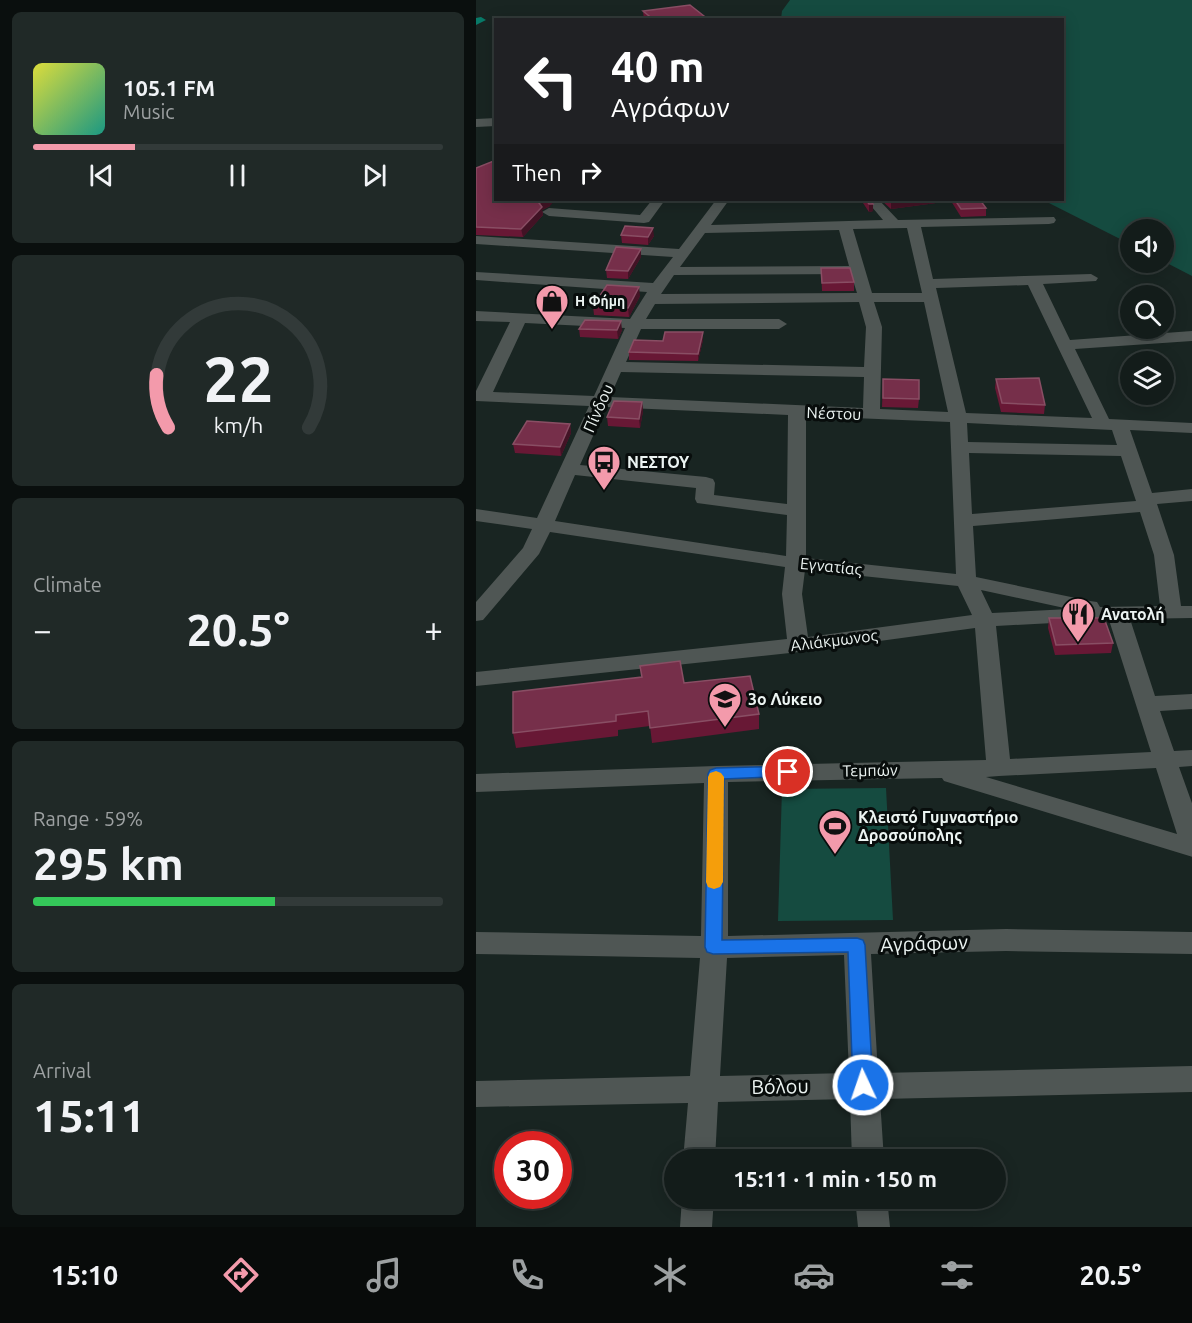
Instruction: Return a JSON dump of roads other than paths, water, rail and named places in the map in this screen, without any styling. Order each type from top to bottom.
[{"type":"street","points":[[476,123],[494,122]]},
{"type":"street","points":[[521,243],[548,213],[644,219],[657,201]]},
{"type":"street","name":"Πίνδου","points":[[476,615],[532,550],[635,324],[669,271],[721,201]]},
{"type":"street","points":[[873,201],[894,224]]},
{"type":"street","points":[[699,229],[1049,220]]},
{"type":"street","points":[[913,223],[958,417],[966,580],[985,620],[999,768]]},
{"type":"street","points":[[845,225],[874,327],[870,414]]},
{"type":"street","points":[[476,240],[682,253]]},
{"type":"street","points":[[669,271],[858,270]]},
{"type":"street","points":[[476,276],[654,293],[866,298],[1034,281],[1091,278]]},
{"type":"street","points":[[1034,281],[1065,345],[1128,452],[1164,555],[1171,613]]},
{"type":"street","points":[[476,316],[635,324],[779,324]]},
{"type":"street","points":[[480,396],[519,319]]},
{"type":"street","points":[[1065,345],[1193,336]]},
{"type":"street","points":[[617,367],[873,372]]},
{"type":"street","name":"Νέστου","points":[[480,396],[1193,428]]},
{"type":"street","points":[[797,412],[798,511],[796,563],[791,581],[792,604],[799,645]]},
{"type":"street","points":[[960,447],[1128,452]]},
{"type":"street","points":[[570,469],[706,483],[704,499],[798,511]]},
{"type":"street","points":[[963,521],[1147,503],[1193,495]]},
{"type":"street","name":"Εγνατίας","points":[[476,516],[796,563],[966,580],[1117,613]]},
{"type":"street","name":"Αλιάκμωνος","points":[[476,679],[799,645],[985,620],[1117,613],[1193,612]]},
{"type":"street","points":[[1117,613],[1193,846]]},
{"type":"street","points":[[1147,704],[1193,701]]},
{"type":"street","name":"Τεμπών","points":[[476,783],[716,774],[999,768],[1193,758]]},
{"type":"street","points":[[932,768],[1193,846]]},
{"type":"street","points":[[699,1149],[713,947],[716,774]]},
{"type":"street","name":"Αγράφων","points":[[476,943],[713,947],[1006,940],[1193,943]]},
{"type":"street","points":[[857,945],[867,1149]]},
{"type":"street","name":"Βόλου","points":[[476,1094],[702,1087],[1193,1079]]},
{"type":"street","points":[[696,1227],[697,1209]]},
{"type":"street","points":[[872,1209],[874,1227]]},
{"type":"waterway","points":[[476,22],[481,20]]},
{"type":"place","name":"Η Φήμη","points":[[552,330]]},
{"type":"place","name":"ΝΕΣΤΟΥ","points":[[604,491]]},
{"type":"place","name":"Ανατολή","points":[[1078,643]]},
{"type":"place","name":"3ο Λύκειο","points":[[725,728]]},
{"type":"place","name":"Κλειστό Γυμναστήριο Δροσούπολης","points":[[835,855]]}]
